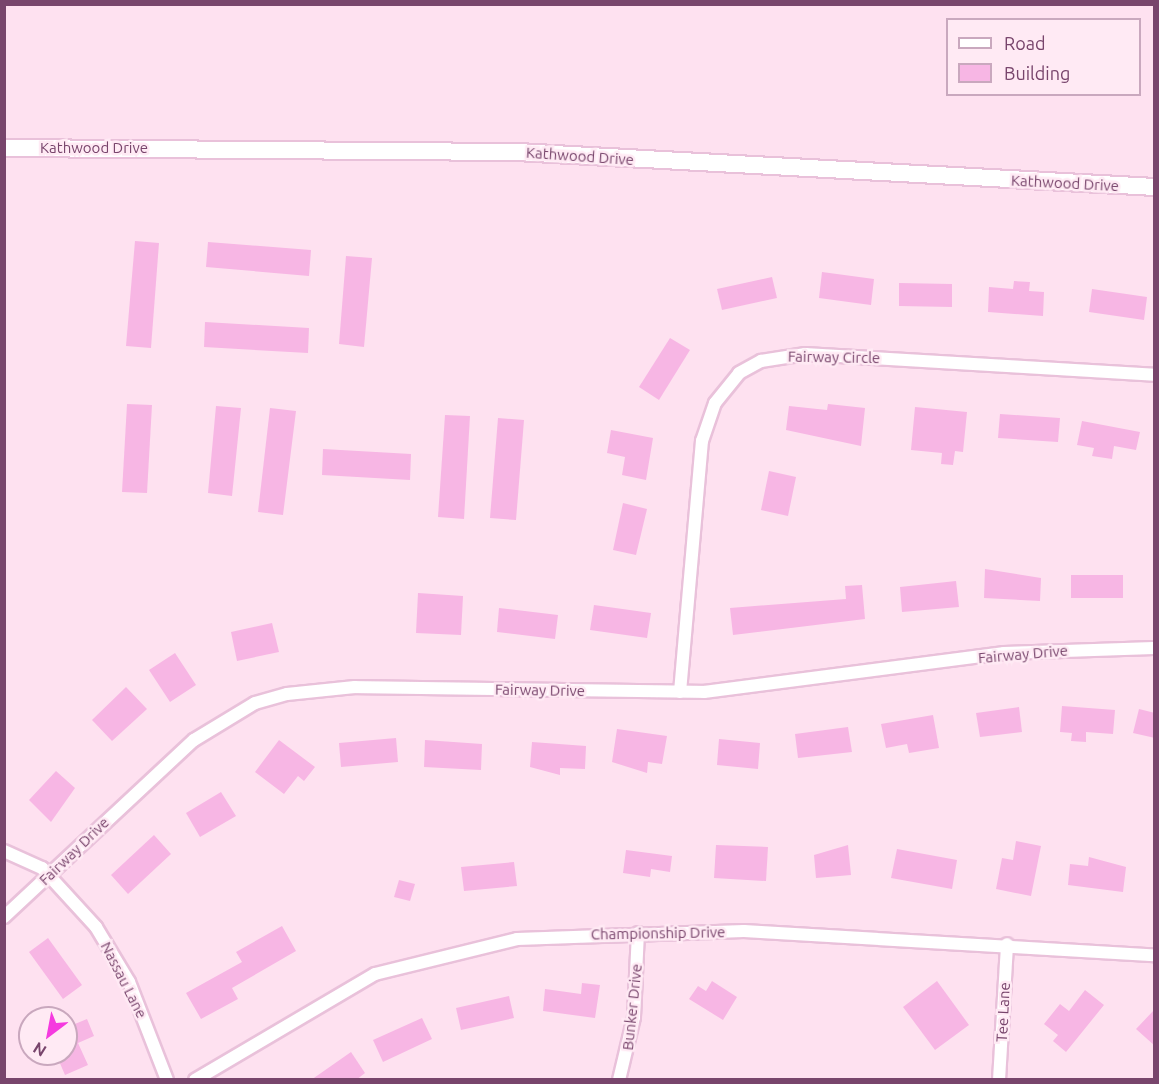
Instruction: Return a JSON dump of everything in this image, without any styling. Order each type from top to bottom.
[{"type":"street","name":"Kathwood Drive","points":[[4,148],[517,152],[1155,187]]},
{"type":"street","name":"Fairway Circle","points":[[680,692],[702,441],[715,403],[739,373],[761,361],[805,354],[1155,375]]},
{"type":"street","name":"Fairway Drive","points":[[4,917],[194,740],[266,700],[355,687],[680,692],[1004,653],[1155,648]]},
{"type":"street","name":"Nassau Lane","points":[[4,851],[50,875],[115,956],[167,1080]]},
{"type":"street","name":"Championship Drive","points":[[195,1080],[348,986],[407,963],[517,939],[744,931],[1155,954]]},
{"type":"street","name":"Bunker Drive","points":[[620,1080],[634,1017],[638,933]]},
{"type":"street","name":"Tee Lane","points":[[999,1080],[1007,944]]},
{"type":"building","points":[[135,241],[159,243],[151,348],[126,346]]},
{"type":"building","points":[[208,242],[311,250],[309,276],[206,267]]},
{"type":"building","points":[[346,256],[372,258],[364,347],[339,344]]},
{"type":"building","points":[[822,272],[874,279],[871,305],[819,298]]},
{"type":"building","points":[[772,277],[777,298],[722,310],[717,289]]},
{"type":"building","points":[[1014,281],[1030,282],[1029,291],[1044,292],[1043,316],[988,312],[989,287],[1013,289]]},
{"type":"building","points":[[899,283],[952,284],[952,307],[899,306]]},
{"type":"building","points":[[1092,289],[1147,297],[1144,320],[1089,312]]},
{"type":"building","points":[[205,322],[309,328],[308,353],[204,347]]},
{"type":"building","points":[[670,338],[690,350],[659,400],[639,387]]},
{"type":"building","points":[[127,404],[152,405],[147,493],[122,492]]},
{"type":"building","points":[[828,404],[865,408],[861,446],[786,430],[789,406],[827,410]]},
{"type":"building","points":[[216,406],[241,408],[232,496],[208,493]]},
{"type":"building","points":[[915,407],[967,412],[963,452],[955,451],[953,465],[941,464],[942,453],[911,450]]},
{"type":"building","points":[[270,408],[296,411],[283,515],[258,512]]},
{"type":"building","points":[[1000,414],[1060,418],[1058,442],[998,438]]},
{"type":"building","points":[[445,415],[470,416],[464,519],[438,517]]},
{"type":"building","points":[[498,418],[524,420],[516,520],[490,518]]},
{"type":"building","points":[[1082,421],[1140,432],[1136,450],[1114,446],[1112,459],[1092,456],[1094,448],[1077,445]]},
{"type":"building","points":[[611,430],[653,438],[646,480],[622,475],[625,457],[607,453]]},
{"type":"building","points":[[323,449],[411,454],[410,480],[322,475]]},
{"type":"building","points":[[769,471],[796,477],[788,516],[761,510]]},
{"type":"building","points":[[623,503],[647,509],[636,555],[613,550]]},
{"type":"building","points":[[985,569],[1041,578],[1040,601],[984,598]]},
{"type":"building","points":[[1071,575],[1123,575],[1123,598],[1071,598]]},
{"type":"building","points":[[956,581],[959,607],[902,612],[900,587]]},
{"type":"building","points":[[862,585],[865,619],[733,635],[730,608],[846,599],[845,586]]},
{"type":"building","points":[[418,593],[463,596],[461,635],[416,633]]},
{"type":"building","points":[[594,605],[651,613],[647,638],[590,630]]},
{"type":"building","points":[[499,608],[558,615],[555,639],[497,632]]},
{"type":"building","points":[[272,623],[279,652],[237,661],[231,632]]},
{"type":"building","points":[[175,653],[196,685],[170,702],[149,670]]},
{"type":"building","points":[[126,687],[147,709],[112,741],[92,720]]},
{"type":"building","points":[[1062,706],[1115,710],[1113,734],[1086,732],[1086,742],[1071,741],[1072,733],[1060,732]]},
{"type":"building","points":[[1019,707],[1022,732],[980,737],[976,713]]},
{"type":"building","points":[[1139,709],[1155,713],[1155,738],[1133,733]]},
{"type":"building","points":[[933,715],[939,748],[909,753],[907,744],[886,748],[881,724]]},
{"type":"building","points":[[848,727],[852,752],[798,758],[795,734]]},
{"type":"building","points":[[617,729],[667,736],[662,764],[648,762],[647,773],[612,762]]},
{"type":"building","points":[[396,738],[398,762],[341,767],[339,743]]},
{"type":"building","points":[[719,739],[760,743],[758,769],[717,765]]},
{"type":"building","points":[[279,740],[315,767],[304,781],[298,776],[284,794],[255,772]]},
{"type":"building","points":[[425,740],[482,744],[481,770],[424,767]]},
{"type":"building","points":[[532,742],[586,746],[585,769],[560,768],[560,775],[530,767]]},
{"type":"building","points":[[56,771],[75,788],[51,822],[29,800]]},
{"type":"building","points":[[221,792],[236,816],[200,837],[186,813]]},
{"type":"building","points":[[154,835],[171,854],[128,894],[111,875]]},
{"type":"building","points":[[1016,841],[1041,846],[1031,896],[996,889],[1002,858],[1013,860]]},
{"type":"building","points":[[716,845],[768,847],[766,881],[714,878]]},
{"type":"building","points":[[848,845],[851,875],[816,878],[814,855]]},
{"type":"building","points":[[897,849],[957,860],[952,889],[891,878]]},
{"type":"building","points":[[626,850],[672,856],[670,872],[651,869],[650,877],[623,873]]},
{"type":"building","points":[[1089,857],[1126,867],[1123,892],[1068,885],[1070,864],[1088,866]]},
{"type":"building","points":[[514,862],[517,886],[464,891],[461,867]]},
{"type":"building","points":[[399,880],[415,884],[410,901],[394,897]]},
{"type":"building","points":[[282,926],[296,951],[232,988],[238,999],[201,1019],[186,993],[242,962],[236,952]]},
{"type":"building","points":[[48,938],[82,985],[63,999],[29,952]]},
{"type":"building","points":[[712,981],[737,997],[723,1020],[689,999],[698,986],[706,991]]},
{"type":"building","points":[[937,981],[969,1025],[935,1050],[903,1007]]},
{"type":"building","points":[[582,983],[600,985],[595,1018],[543,1011],[545,989],[581,994]]},
{"type":"building","points":[[1085,990],[1104,1005],[1066,1052],[1053,1041],[1058,1035],[1044,1024],[1060,1004],[1069,1011]]},
{"type":"building","points":[[509,996],[514,1018],[461,1030],[456,1008]]},
{"type":"building","points":[[1155,1009],[1155,1046],[1136,1029]]},
{"type":"building","points":[[422,1018],[432,1039],[383,1062],[373,1040]]},
{"type":"building","points":[[87,1019],[94,1036],[78,1043],[78,1023]]},
{"type":"building","points":[[78,1043],[88,1065],[65,1075],[61,1066],[78,1066]]},
{"type":"building","points":[[351,1052],[365,1073],[356,1080],[311,1080]]}]
